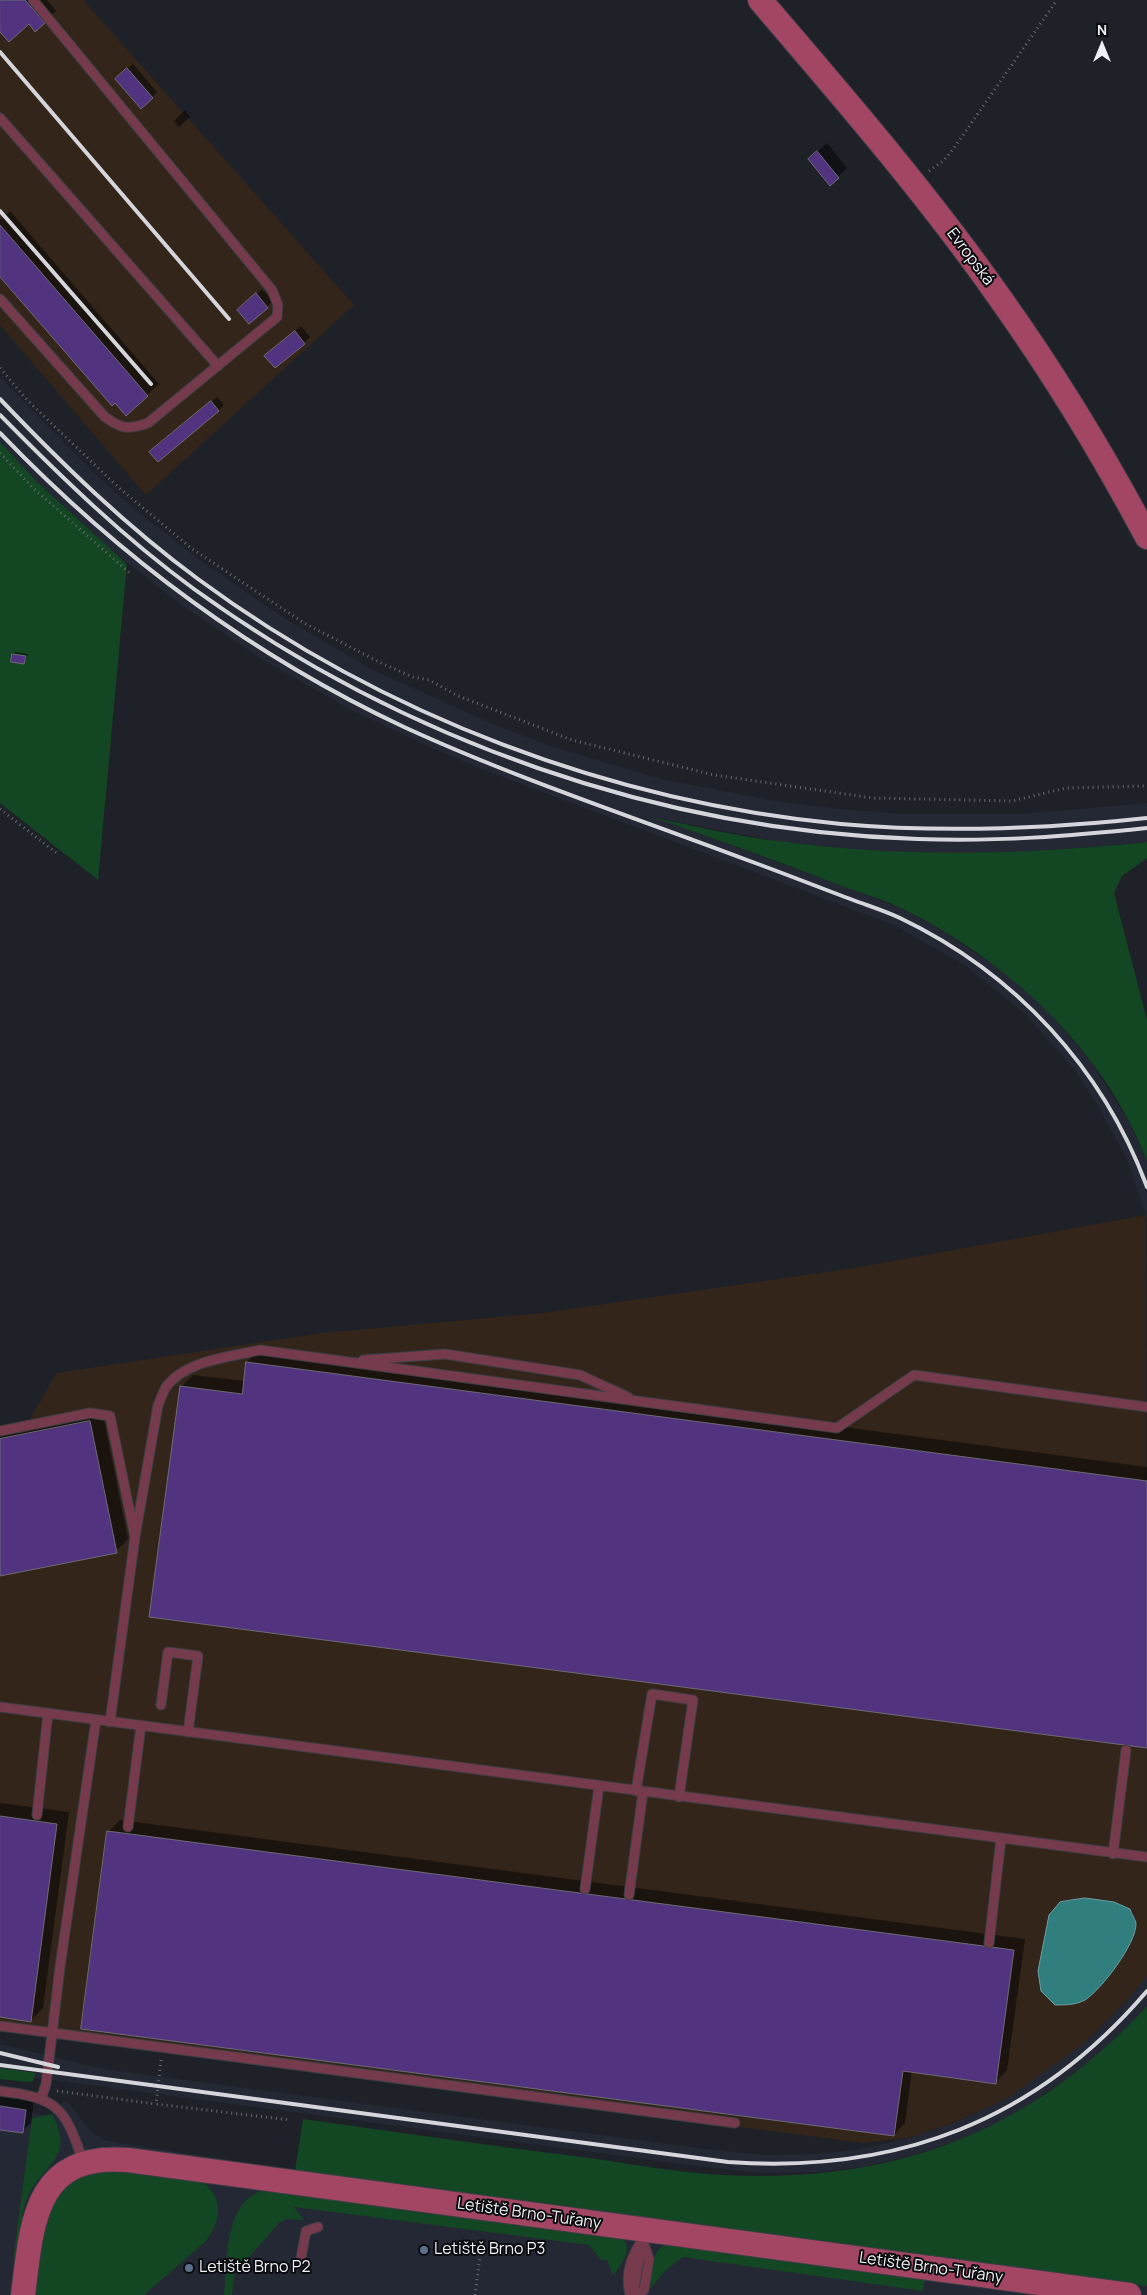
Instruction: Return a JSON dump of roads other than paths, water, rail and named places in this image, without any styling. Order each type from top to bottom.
[{"type":"street","name":"Evropská","points":[[760,0],[916,187],[980,271],[1040,355],[1094,442],[1147,537]]},
{"type":"street","name":"Letiště Brno-Tuřany","points":[[23,2295],[32,2233],[42,2201],[58,2177],[83,2162],[105,2158],[643,2234],[1129,2295]]},
{"type":"lane","points":[[0,299],[105,417],[121,428],[135,428],[148,423],[277,316],[278,305],[272,290],[33,0]]},
{"type":"lane","points":[[0,118],[218,366]]},
{"type":"lane","points":[[110,1722],[135,1537],[158,1405],[166,1387],[177,1376],[204,1362],[260,1350],[837,1428],[914,1375],[1147,1407]]},
{"type":"lane","points":[[345,1362],[445,1354],[580,1375],[637,1401]]},
{"type":"lane","points":[[0,1431],[90,1413],[110,1416],[135,1537]]},
{"type":"lane","points":[[161,1705],[168,1652],[198,1656],[188,1732]]},
{"type":"lane","points":[[629,1895],[652,1694],[693,1700],[679,1796]]},
{"type":"lane","points":[[0,1707],[1147,1857]]},
{"type":"lane","points":[[37,1814],[48,1713]]},
{"type":"lane","points":[[41,2099],[45,2090],[96,1720]]},
{"type":"lane","points":[[128,1827],[141,1726]]},
{"type":"lane","points":[[1113,1854],[1126,1750]]},
{"type":"lane","points":[[585,1889],[599,1786]]},
{"type":"lane","points":[[990,1943],[1001,1839]]},
{"type":"lane","points":[[0,2026],[735,2123]]},
{"type":"lane","points":[[0,2091],[41,2099],[58,2108],[64,2116],[83,2162]]},
{"type":"lane","points":[[302,2258],[306,2231],[318,2226]]},
{"type":"lane","points":[[632,2295],[643,2234]]},
{"type":"lane","points":[[638,2295],[644,2290],[649,2260],[643,2234]]},
{"type":"water","points":[[1085,1898],[1114,1902],[1130,1909],[1136,1923],[1135,1932],[1125,1954],[1092,1995],[1078,2003],[1055,2005],[1041,1991],[1038,1971],[1049,1915],[1060,1902]]},
{"type":"railway","points":[[0,52],[229,319]]},
{"type":"railway","points":[[0,211],[151,384]]},
{"type":"railway","points":[[0,399],[47,447],[120,516],[198,579],[270,628],[345,672],[423,711],[503,745],[586,773],[670,796],[755,813],[841,824],[956,829],[1070,825],[1147,818]]},
{"type":"railway","points":[[0,415],[70,484],[143,549],[194,589],[275,643],[359,691],[447,733],[538,768],[630,796],[725,818],[821,832],[918,839],[976,840],[1061,836],[1147,828]]},
{"type":"railway","points":[[0,433],[91,520],[188,599],[240,635],[348,699],[446,746],[574,796],[889,913],[942,940],[981,966],[1017,996],[1050,1028],[1080,1064],[1106,1102],[1128,1144],[1147,1187]]},
{"type":"railway","points":[[0,2065],[728,2162],[790,2163],[849,2159],[906,2147],[959,2130],[1010,2105],[1058,2074],[1104,2036],[1147,1991]]},
{"type":"railway","points":[[0,2053],[58,2067]]},
{"type":"place","name":"Letiště Brno P3","points":[[424,2250]]},
{"type":"place","name":"Letiště Brno P2","points":[[189,2268]]}]
